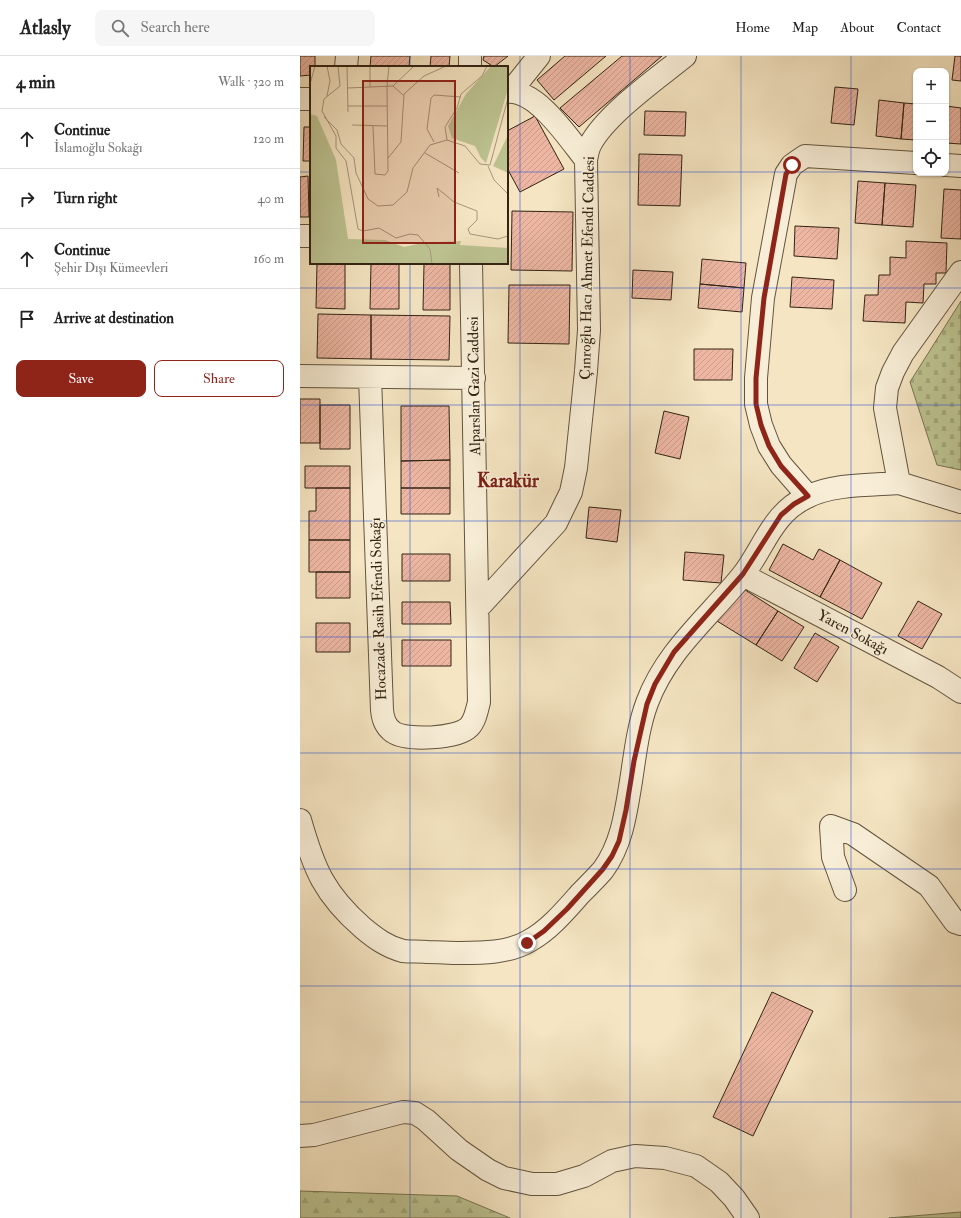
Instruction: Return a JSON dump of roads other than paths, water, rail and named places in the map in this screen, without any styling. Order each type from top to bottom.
[{"type":"street","points":[[346,66],[347,56]]},
{"type":"street","points":[[538,56],[509,91],[528,97],[546,111],[586,160]]},
{"type":"street","name":"Çınroğlu Hacı Ahmet Efendi Caddesi","points":[[478,608],[556,523],[571,492],[576,468],[589,330],[586,160],[590,145],[606,124],[624,106],[685,56]]},
{"type":"street","points":[[808,496],[781,466],[769,446],[761,425],[756,404],[756,378],[764,298],[786,174],[792,165],[805,156],[913,163]]},
{"type":"street","points":[[949,165],[961,166]]},
{"type":"street","name":"Alparslan Gazi Caddesi","points":[[471,264],[480,702]]},
{"type":"street","points":[[899,483],[885,408],[887,388],[892,372],[903,353],[961,272]]},
{"type":"street","points":[[300,376],[474,378]]},
{"type":"street","name":"Hocazade Rasih Efendi Sokağı","points":[[370,377],[382,710],[384,722],[393,732],[406,736],[434,737],[457,734],[469,728],[475,717],[480,702]]},
{"type":"street","points":[[300,820],[315,867],[335,900],[376,940],[405,951],[472,952],[512,948],[527,943],[544,931],[567,909],[603,869],[612,856],[619,841],[634,761],[647,704],[655,684],[674,652],[743,574],[781,515],[794,504],[808,496],[832,489],[899,483],[961,502]]},
{"type":"street","name":"Yaren Sokağı","points":[[743,574],[938,677],[961,692]]},
{"type":"street","points":[[845,890],[833,857],[831,826],[853,834],[929,886],[955,922],[961,924]]},
{"type":"street","points":[[300,1136],[314,1135],[403,1112],[415,1113],[426,1120],[459,1150],[488,1170],[504,1178],[532,1184],[557,1184],[584,1176],[612,1161],[635,1156],[665,1158],[696,1166],[708,1174],[719,1182],[734,1198],[748,1218]]},
{"type":"district","name":"Karakür","points":[[508,480]]}]
